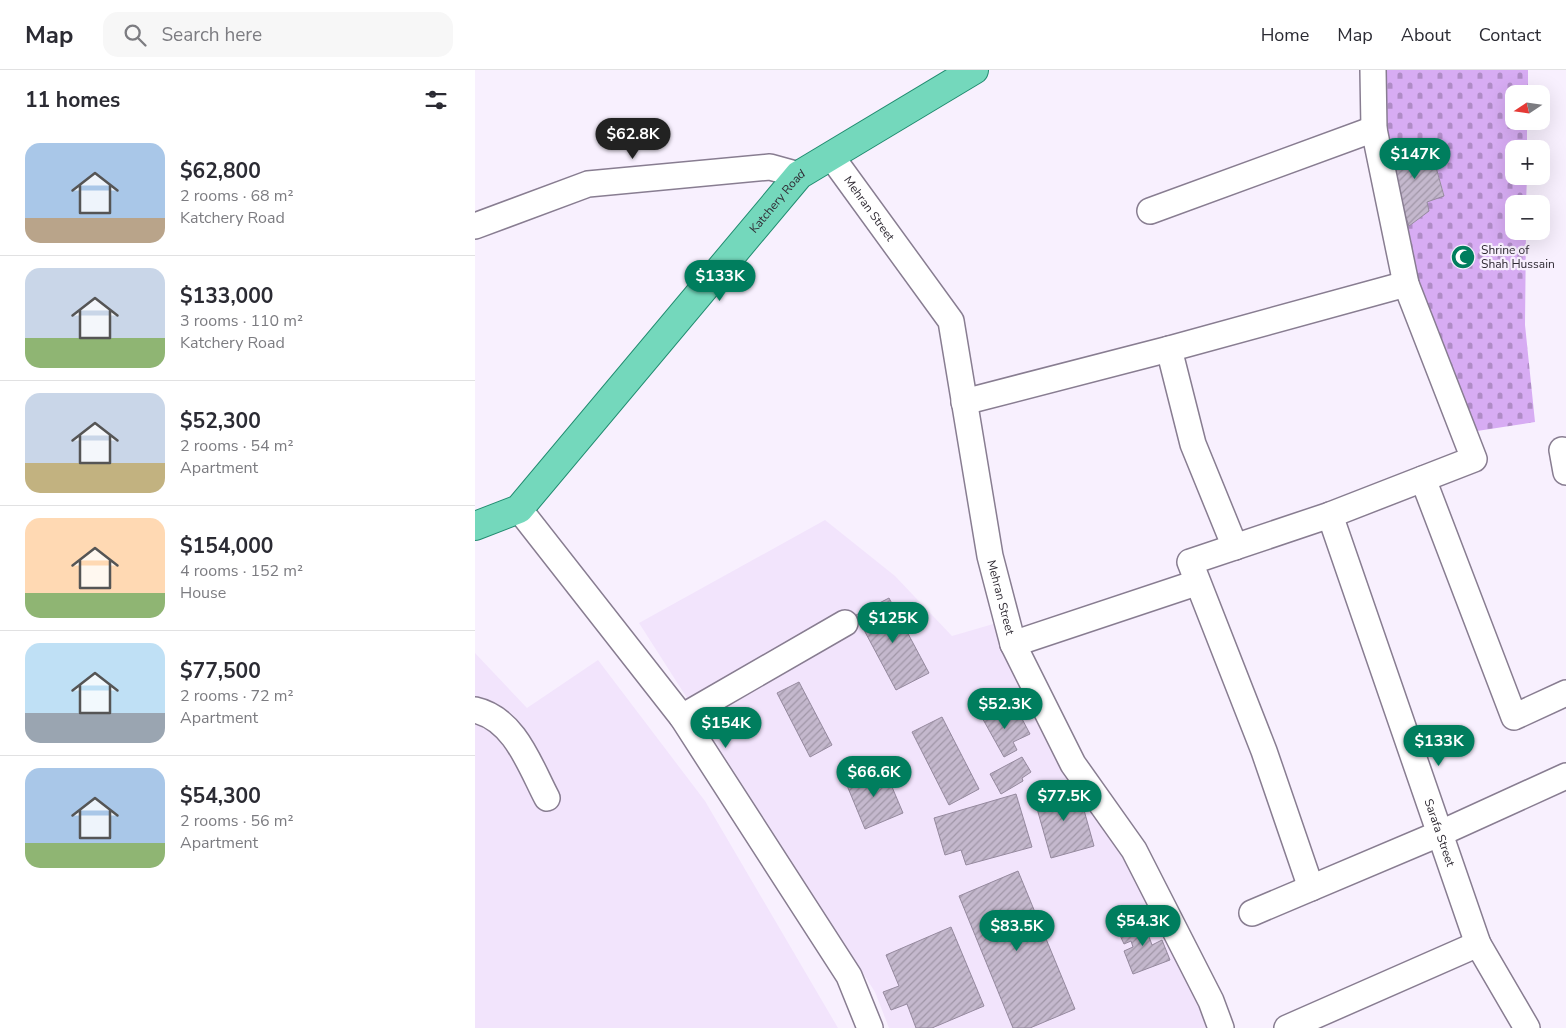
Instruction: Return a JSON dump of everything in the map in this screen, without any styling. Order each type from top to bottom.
[{"type":"main road","name":"Katchery Road","points":[[475,526],[519,509],[799,175],[974,70]]},
{"type":"street","points":[[1311,888],[1264,752],[1196,583],[1190,562],[1330,515],[1475,459],[1405,284],[1374,129],[1373,70]]},
{"type":"street","points":[[1150,211],[1374,129]]},
{"type":"street","name":"Mehran Street","points":[[831,156],[951,321],[990,556],[1013,644],[1073,764],[1134,850],[1211,1001],[1221,1028]]},
{"type":"street","points":[[475,226],[588,184],[770,167],[799,175]]},
{"type":"street","points":[[965,402],[1169,349],[1405,284]]},
{"type":"street","points":[[1169,349],[1193,444],[1235,547]]},
{"type":"street","points":[[1423,479],[1514,717],[1566,693]]},
{"type":"street","points":[[519,509],[682,717],[849,976],[870,1028]]},
{"type":"street","name":"Sarafa Street","points":[[1330,515],[1478,944],[1527,1028]]},
{"type":"street","points":[[1013,644],[1196,583]]},
{"type":"street","points":[[682,717],[845,623]]},
{"type":"street","points":[[475,710],[485,712],[501,722],[514,737],[547,798]]},
{"type":"street","points":[[1252,913],[1441,833],[1566,776]]},
{"type":"street","points":[[1287,1028],[1478,944]]},
{"type":"shaded area","points":[[825,520],[895,576],[952,636],[1007,620],[1222,1028],[889,1028],[875,992],[639,623]]},
{"type":"shaded area","points":[[475,653],[527,708],[598,660],[705,801],[838,1028],[475,1028]]},
{"type":"green space","name":"Shrine of Shah Hussain","points":[[1373,70],[1528,70],[1528,85],[1505,85],[1505,130],[1527,130],[1527,140],[1505,140],[1505,185],[1527,185],[1526,195],[1505,195],[1505,240],[1526,240],[1525,325],[1535,422],[1464,433],[1406,284],[1403,209],[1409,226],[1429,211],[1427,202],[1444,195],[1429,142],[1380,158]]},
{"type":"building","points":[[1429,142],[1444,196],[1427,202],[1429,211],[1409,226],[1385,156]]},
{"type":"building","points":[[889,598],[929,673],[896,690],[856,615]]},
{"type":"building","points":[[799,682],[832,745],[810,757],[777,693]]},
{"type":"building","points":[[994,706],[1003,723],[1020,715],[1030,734],[1013,742],[1017,750],[1004,757],[980,714]]},
{"type":"building","points":[[942,717],[979,789],[949,805],[912,732]]},
{"type":"building","points":[[1022,757],[1031,772],[1022,778],[1023,781],[1001,794],[990,774]]},
{"type":"building","points":[[884,768],[903,813],[865,829],[846,783]]},
{"type":"building","points":[[1077,785],[1094,846],[1051,858],[1034,798]]},
{"type":"building","points":[[1016,794],[1032,847],[966,865],[961,850],[945,855],[934,818]]},
{"type":"building","points":[[1018,871],[1075,1009],[1030,1028],[1013,1028],[959,896]]},
{"type":"building","points":[[1150,919],[1155,931],[1148,934],[1152,945],[1162,940],[1170,960],[1133,974],[1124,951],[1133,947],[1131,941],[1124,944],[1118,931]]},
{"type":"building","points":[[951,927],[984,1006],[932,1028],[916,1028],[907,1004],[891,1010],[883,992],[899,986],[886,955]]},
{"type":"place","name":"Shrine of Shah Hussain","points":[[1463,257]]}]
